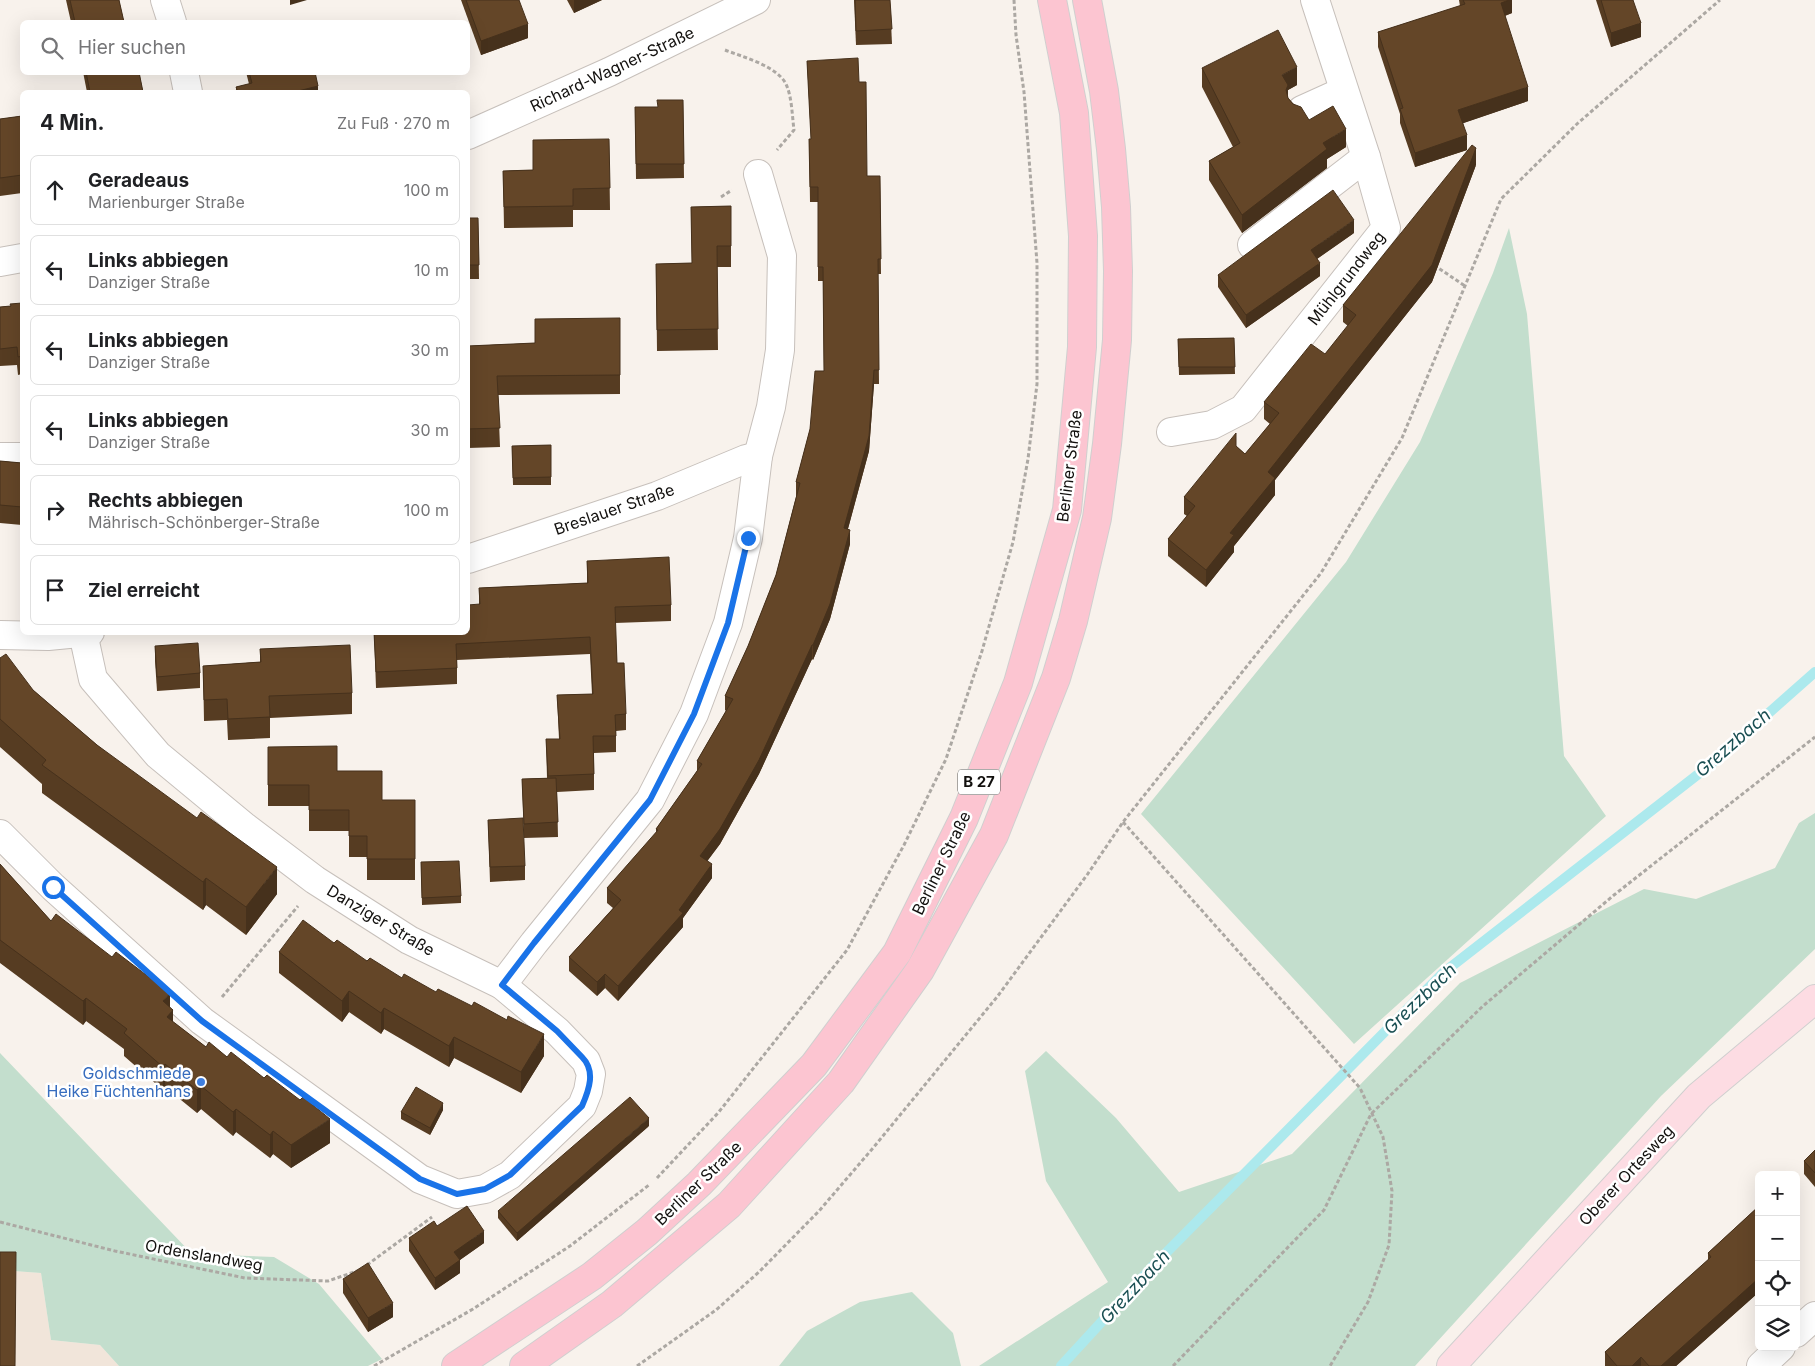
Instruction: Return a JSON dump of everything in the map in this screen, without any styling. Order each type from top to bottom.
[{"type":"highway","name":"Berliner Straße","points":[[456,1366],[592,1276],[647,1232],[699,1184],[814,1065],[897,953],[964,818],[1018,683],[1067,510],[1082,347],[1083,236],[1074,113],[1052,0]]},
{"type":"highway","name":"Berliner Straße","points":[[524,1366],[612,1304],[729,1205],[841,1082],[920,970],[994,835],[1056,678],[1073,622],[1097,518],[1107,444],[1117,340],[1118,271],[1116,207],[1104,91],[1087,0]]},
{"type":"main road","name":"Oberer Ortesweg","points":[[1452,1366],[1699,1096],[1815,999]]},
{"type":"street","points":[[165,0],[171,20]]},
{"type":"street","name":"Richard-Wagner-Straße","points":[[470,134],[609,72],[756,0]]},
{"type":"street","name":"Mühlgrundweg","points":[[1171,432],[1212,425],[1243,409],[1386,228],[1366,157],[1315,0]]},
{"type":"street","points":[[185,75],[188,90]]},
{"type":"street","points":[[1302,110],[1344,91]]},
{"type":"street","points":[[1252,245],[1366,157]]},
{"type":"street","points":[[502,985],[650,800],[694,714],[728,623],[748,538],[758,456],[771,407],[780,350],[782,256],[758,174]]},
{"type":"street","points":[[0,262],[20,258]]},
{"type":"street","name":"Breslauer Straße","points":[[470,557],[657,496],[758,456]]},
{"type":"street","points":[[0,457],[20,457]]},
{"type":"street","points":[[0,635],[60,635]]},
{"type":"street","name":"Danziger Straße","points":[[83,635],[93,680],[158,755],[245,828],[315,880],[408,940],[502,985],[557,1031],[586,1060],[591,1074],[588,1092],[582,1106],[510,1175],[485,1189],[457,1194],[420,1179],[202,1021]]},
{"type":"street","points":[[0,834],[53,887],[202,1021]]},
{"type":"street","points":[[1800,1329],[1815,1316]]},
{"type":"street","points":[[1761,1366],[1777,1351]]},
{"type":"path","points":[[374,1366],[473,1308],[570,1246],[652,1183],[718,1113],[847,950],[904,845],[946,759],[982,651],[1014,542],[1028,459],[1037,384],[1037,262],[1024,92],[1016,35],[1014,0]]},
{"type":"path","points":[[637,1366],[716,1310],[759,1272],[819,1211],[997,997],[1087,875],[1123,822],[1321,573],[1402,438],[1500,199],[1578,123],[1720,0]]},
{"type":"path","points":[[719,48],[759,63],[777,73],[785,83],[790,97],[794,130]]},
{"type":"path","points":[[1427,260],[1465,286]]},
{"type":"path","points":[[1173,1366],[1324,1210],[1371,1114],[1483,1006],[1614,895],[1815,737]]},
{"type":"path","points":[[1123,822],[1360,1088],[1383,1137],[1392,1191],[1389,1245],[1368,1302],[1330,1366]]},
{"type":"path","points":[[202,1021],[299,905]]},
{"type":"path","name":"Ordenslandweg","points":[[0,1222],[115,1251],[244,1278],[328,1281],[362,1269],[431,1218],[436,1211]]},
{"type":"shaded area","points":[[0,1270],[41,1273],[51,1340],[100,1345],[119,1366],[0,1366]]},
{"type":"green space","points":[[1509,228],[1527,314],[1564,756],[1606,816],[1354,1044],[1141,814],[1346,562],[1420,442],[1493,273]]},
{"type":"green space","points":[[1815,813],[1815,949],[1661,1096],[1415,1366],[979,1366],[1108,1282],[1046,1181],[1025,1071],[1046,1051],[1116,1118],[1179,1192],[1292,1154],[1460,983],[1644,889],[1696,899],[1775,868],[1799,823]]},
{"type":"green space","points":[[0,1053],[192,1254],[274,1257],[319,1284],[382,1359],[368,1366],[119,1366],[100,1345],[51,1340],[41,1273],[0,1270]]},
{"type":"green space","points":[[912,1292],[953,1333],[961,1366],[779,1366],[807,1331],[860,1302]]},
{"type":"building","points":[[70,0],[119,0],[124,20],[75,20]]},
{"type":"building","points":[[466,0],[519,0],[528,24],[481,41]]},
{"type":"building","points":[[855,0],[890,0],[892,29],[856,31]]},
{"type":"building","points":[[1463,0],[1509,0],[1501,3],[1528,87],[1458,110],[1467,135],[1415,153],[1400,109],[1403,108],[1378,32],[1465,4]]},
{"type":"building","points":[[1601,0],[1633,0],[1641,23],[1611,33]]},
{"type":"building","points":[[1278,30],[1297,67],[1282,75],[1288,85],[1286,90],[1288,98],[1293,104],[1301,107],[1309,120],[1333,106],[1346,129],[1323,143],[1327,149],[1242,215],[1209,161],[1240,143],[1202,68]]},
{"type":"building","points":[[858,58],[859,82],[866,82],[867,176],[880,176],[881,259],[878,259],[879,370],[874,370],[869,436],[844,528],[850,530],[830,604],[813,645],[759,760],[720,829],[700,856],[712,864],[679,910],[683,913],[618,986],[605,974],[597,982],[569,957],[621,900],[607,888],[658,830],[656,829],[702,764],[697,761],[733,699],[725,696],[748,646],[776,575],[800,483],[796,482],[810,429],[815,371],[824,371],[823,267],[818,267],[818,187],[810,187],[809,139],[811,139],[807,61]]},
{"type":"building","points":[[87,75],[140,75],[143,90],[90,90]]},
{"type":"building","points":[[250,75],[316,75],[318,86],[302,90],[237,90],[236,87],[252,83]]},
{"type":"building","points":[[657,100],[683,100],[684,164],[636,164],[635,107],[658,107]]},
{"type":"building","points":[[20,116],[20,175],[0,178],[0,119]]},
{"type":"building","points":[[609,139],[610,188],[573,189],[573,206],[504,207],[503,171],[533,170],[533,140]]},
{"type":"building","points":[[1472,145],[1476,148],[1432,265],[1268,472],[1275,478],[1230,533],[1234,535],[1206,570],[1168,539],[1195,506],[1184,497],[1236,433],[1236,446],[1245,454],[1279,413],[1264,402],[1311,344],[1325,354],[1356,315],[1343,305]]},
{"type":"building","points":[[1333,190],[1354,220],[1311,250],[1320,263],[1246,315],[1218,275]]},
{"type":"building","points":[[731,206],[731,246],[717,246],[718,329],[657,330],[656,264],[692,263],[691,207]]},
{"type":"building","points":[[470,218],[478,218],[479,265],[470,265]]},
{"type":"building","points":[[20,303],[20,356],[18,357],[17,347],[0,349],[0,307],[11,306],[10,304]]},
{"type":"building","points":[[620,318],[620,375],[497,376],[500,428],[470,429],[470,346],[535,343],[535,319]]},
{"type":"building","points":[[1234,338],[1235,367],[1179,367],[1178,339]]},
{"type":"building","points":[[551,445],[551,477],[513,478],[512,446]]},
{"type":"building","points":[[0,461],[20,463],[20,507],[0,505]]},
{"type":"building","points":[[669,557],[671,605],[615,607],[617,663],[624,663],[626,714],[615,715],[616,736],[593,736],[594,774],[548,776],[546,739],[560,739],[557,695],[593,694],[590,637],[456,644],[457,668],[376,672],[374,635],[470,635],[470,605],[480,604],[479,588],[588,583],[587,561]]},
{"type":"building","points":[[198,643],[200,673],[157,677],[155,646]]},
{"type":"building","points":[[350,645],[352,693],[269,696],[270,717],[228,719],[227,699],[204,700],[203,666],[261,662],[260,649]]},
{"type":"building","points":[[6,654],[33,690],[97,745],[197,818],[201,812],[277,867],[246,907],[206,878],[203,882],[42,765],[46,760],[0,719],[0,658]]},
{"type":"building","points":[[337,746],[337,771],[382,771],[382,800],[415,800],[415,859],[367,859],[367,836],[349,836],[349,810],[309,810],[309,785],[268,785],[268,747]]},
{"type":"building","points":[[556,778],[558,822],[524,824],[522,779]]},
{"type":"building","points":[[523,818],[525,866],[490,867],[488,820]]},
{"type":"building","points":[[459,861],[461,896],[422,898],[421,862]]},
{"type":"building","points":[[0,864],[51,921],[56,914],[112,957],[116,952],[170,993],[163,1001],[173,1010],[167,1017],[206,1047],[209,1042],[227,1057],[231,1052],[264,1078],[267,1075],[300,1100],[303,1097],[330,1119],[291,1145],[273,1131],[270,1135],[236,1109],[233,1112],[201,1086],[197,1090],[165,1064],[163,1067],[124,1033],[127,1029],[86,998],[83,1001],[0,940]]},
{"type":"building","points":[[303,920],[334,943],[337,940],[367,961],[370,958],[402,978],[404,974],[436,992],[438,989],[472,1006],[474,1002],[507,1020],[508,1016],[544,1034],[521,1072],[454,1037],[449,1046],[384,1008],[381,1013],[349,991],[342,1001],[279,952]]},
{"type":"building","points":[[416,1087],[443,1103],[430,1128],[401,1112]]},
{"type":"building","points":[[630,1097],[649,1118],[517,1233],[498,1211]]},
{"type":"building","points":[[1815,1150],[1815,1173],[1804,1161]]},
{"type":"building","points":[[467,1206],[484,1231],[454,1252],[460,1260],[435,1278],[409,1238],[434,1221],[437,1226]]},
{"type":"building","points":[[1755,1210],[1755,1282],[1661,1366],[1649,1366],[1641,1357],[1632,1366],[1617,1366],[1605,1352],[1711,1257],[1708,1253]]},
{"type":"building","points":[[0,1252],[16,1252],[15,1366],[0,1366]]},
{"type":"building","points":[[368,1263],[393,1303],[368,1318],[343,1279]]},
{"type":"waterway","name":"Grezzbach","points":[[1061,1366],[1153,1266],[1443,973],[1710,765],[1815,672]]},
{"type":"place","name":"Goldschmiede Heike Füchtenhans","points":[[201,1082]]},
{"type":"route","points":[[53,887],[202,1021],[420,1179],[457,1194],[485,1189],[510,1175],[582,1106],[588,1092],[591,1074],[586,1060],[557,1031],[502,985],[650,800],[694,714],[728,623],[748,538]]}]
